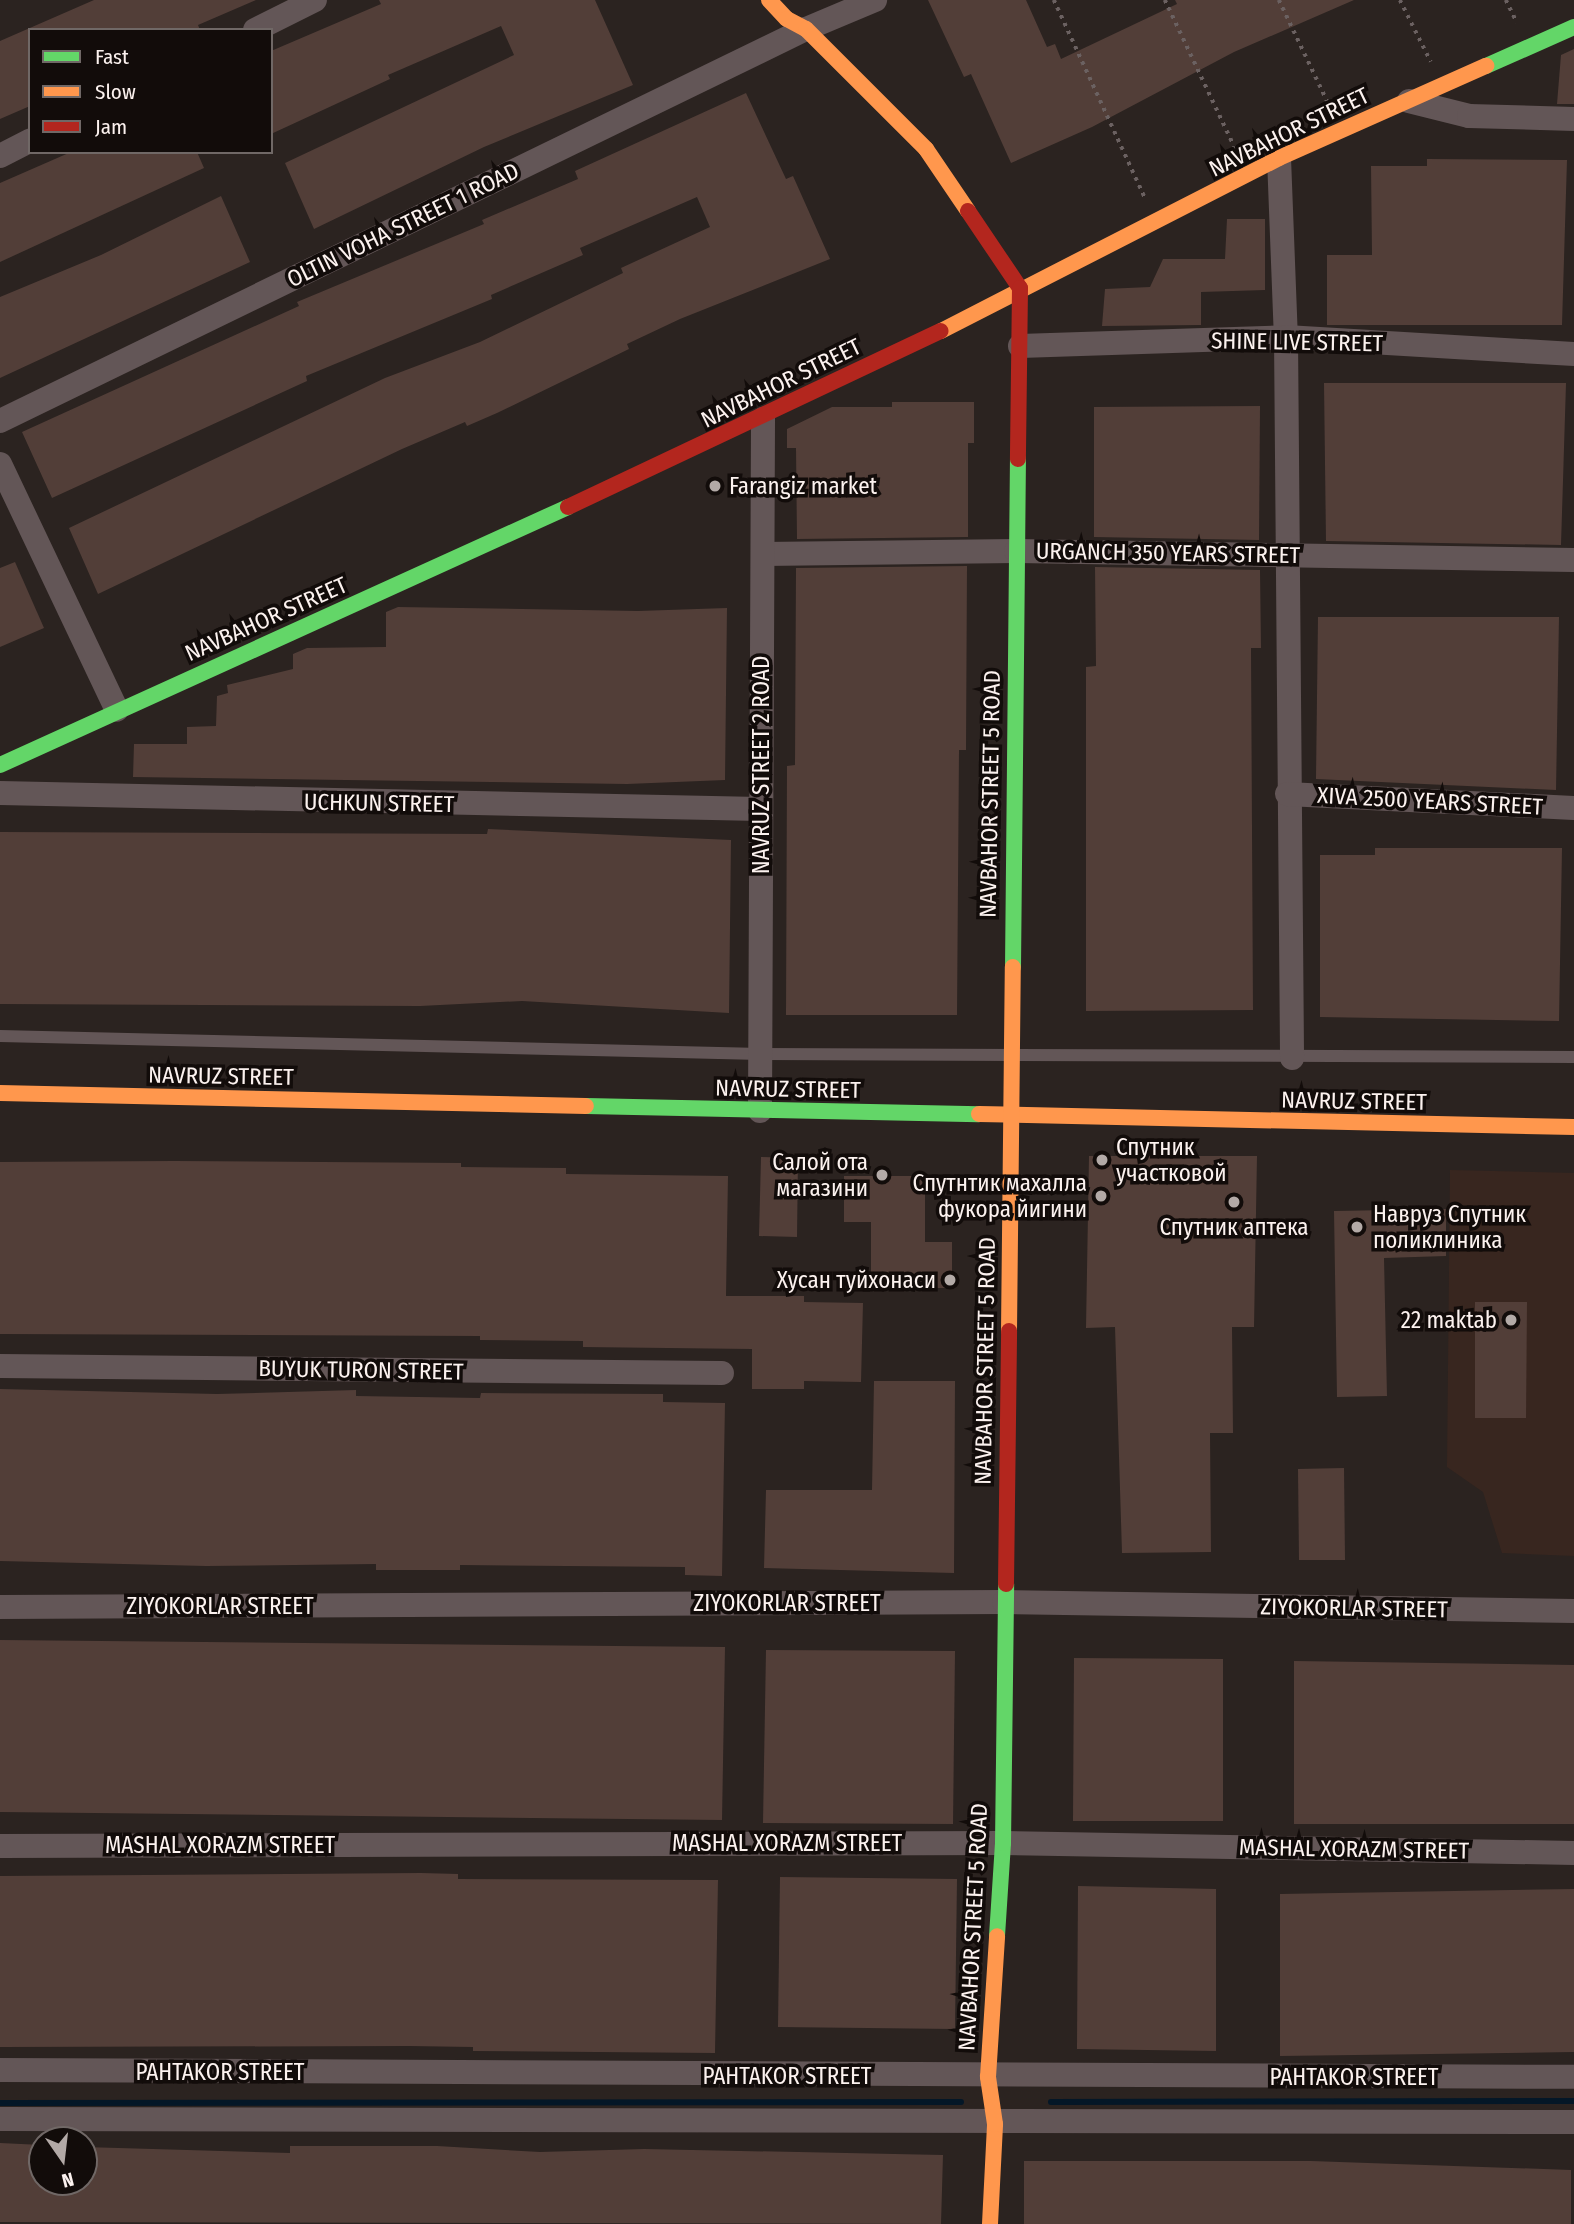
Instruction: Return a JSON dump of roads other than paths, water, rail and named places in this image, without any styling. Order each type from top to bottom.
[{"type":"street","points":[[259,28],[315,0]]},
{"type":"street","points":[[769,0],[787,19],[806,29],[926,149],[1020,288]]},
{"type":"street","name":"OLTIN VOHA STREET 1 ROAD","points":[[0,421],[806,29],[875,0]]},
{"type":"street","name":"NAVBAHOR STREET","points":[[0,765],[763,419],[1020,288],[1157,224],[1279,158],[1574,27]]},
{"type":"street","points":[[1409,101],[1469,116],[1574,119]]},
{"type":"street","points":[[0,156],[28,142]]},
{"type":"street","points":[[1279,158],[1286,337],[1287,794],[1292,1058]]},
{"type":"street","name":"NAVBAHOR STREET 5 ROAD","points":[[990,2224],[995,2124],[988,2077],[1003,1843],[1020,288]]},
{"type":"street","name":"SHINE LIVE STREET","points":[[1020,346],[1286,337],[1574,354]]},
{"type":"street","name":"NAVRUZ STREET 2 ROAD","points":[[760,1111],[763,419]]},
{"type":"street","points":[[0,464],[117,710]]},
{"type":"street","name":"URGANCH 350 YEARS STREET","points":[[763,554],[1016,551],[1574,560]]},
{"type":"street","name":"UCHKUN STREET","points":[[0,793],[760,809]]},
{"type":"street","name":"XIVA 2500 YEARS STREET","points":[[1287,794],[1574,808]]},
{"type":"street","name":"NAVRUZ STREET","points":[[0,1094],[1574,1127]]},
{"type":"street","name":"BUYUK TURON STREET","points":[[0,1366],[722,1373]]},
{"type":"street","name":"ZIYOKORLAR STREET","points":[[0,1607],[1004,1602],[1574,1611]]},
{"type":"street","name":"MASHAL XORAZM STREET","points":[[0,1846],[1003,1843],[1574,1853]]},
{"type":"street","name":"PAHTAKOR STREET","points":[[0,2070],[988,2077],[1574,2077]]},
{"type":"street","name":"PAHTAKOR STREET","points":[[0,2119],[995,2124],[1574,2122]]},
{"type":"lane","points":[[0,1036],[761,1054],[1574,1057]]},
{"type":"waterway","points":[[1051,2102],[1574,2101]]},
{"type":"waterway","points":[[0,2103],[961,2102]]},
{"type":"place","name":"Farangiz market","points":[[715,486]]},
{"type":"place","name":"Спутник участковой","points":[[1102,1160]]},
{"type":"place","name":"Салой ота магазини","points":[[882,1175]]},
{"type":"place","name":"Спутнтик махалла фукора йигини","points":[[1101,1196]]},
{"type":"place","name":"Спутник аптека","points":[[1234,1202]]},
{"type":"place","name":"Навруз Спутник поликлиника","points":[[1357,1227]]},
{"type":"place","name":"Хусан туйхонаси","points":[[950,1280]]},
{"type":"place","name":"22 maktab","points":[[1511,1320]]}]
